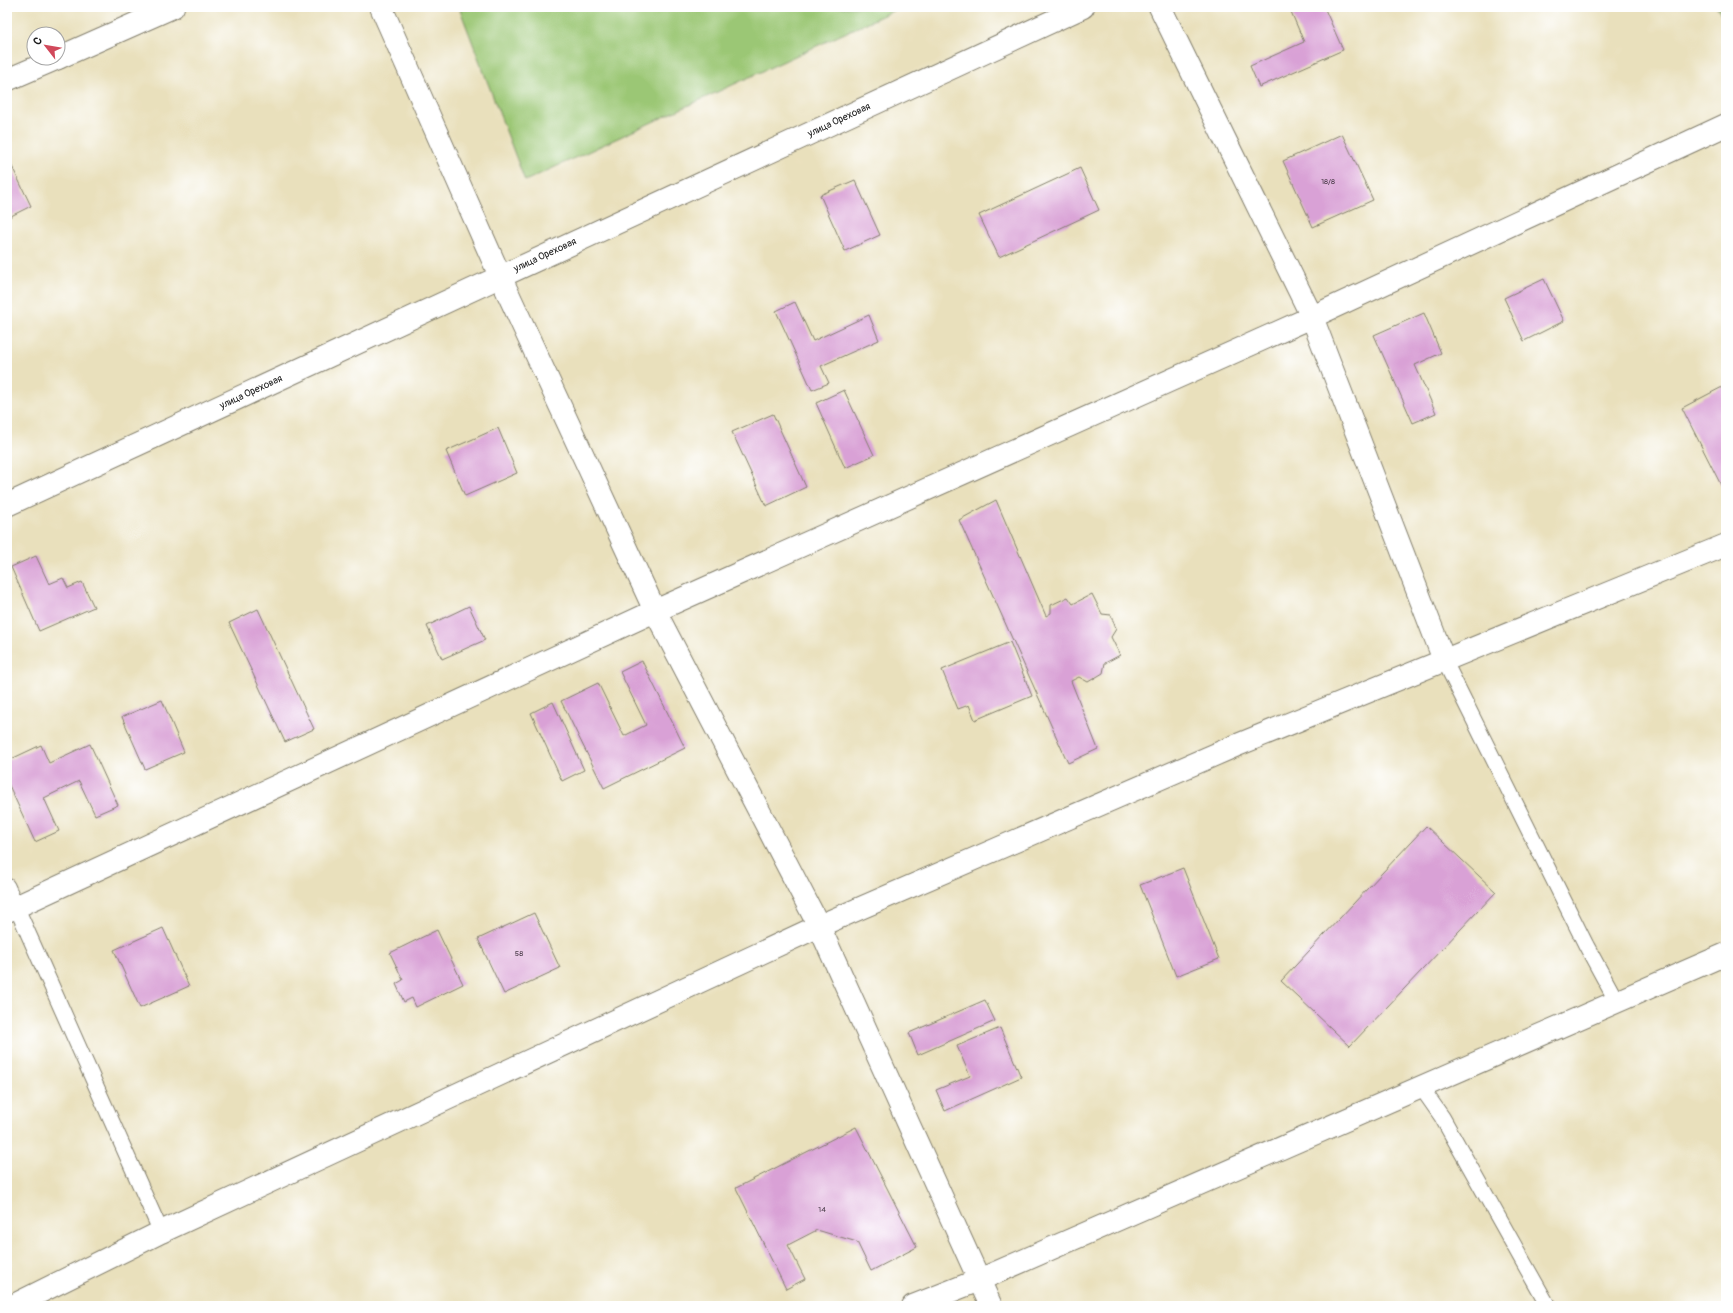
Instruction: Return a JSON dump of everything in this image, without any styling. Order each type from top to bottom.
[{"type":"street","points":[[66,54],[173,7]]},
{"type":"street","points":[[381,7],[500,276],[655,611],[819,926],[991,1306]]},
{"type":"street","name":"улица Ореховая","points":[[7,505],[1083,7]]},
{"type":"street","points":[[1160,7],[1312,317],[1444,660]]},
{"type":"street","points":[[7,80],[39,66]]},
{"type":"street","points":[[12,909],[655,611],[1312,317],[1726,125]]},
{"type":"street","points":[[12,1306],[160,1232],[819,926],[1227,749],[1726,545]]},
{"type":"street","points":[[912,1306],[979,1280],[1726,954]]},
{"type":"lane","points":[[1444,660],[1586,945],[1617,1002]]},
{"type":"lane","points":[[7,886],[12,909],[160,1232]]},
{"type":"lane","points":[[1421,1087],[1442,1117],[1548,1306]]},
{"type":"green space","points":[[459,7],[901,7],[525,181]]},
{"type":"green space","points":[[1717,7],[1726,7],[1726,25]]},
{"type":"building","points":[[1289,7],[1324,7],[1343,50],[1259,87],[1250,66],[1304,42]]},
{"type":"building","points":[[1342,134],[1373,200],[1313,227],[1283,161]]},
{"type":"building","points":[[7,156],[31,206],[7,218]]},
{"type":"building","points":[[1080,168],[1099,210],[999,257],[979,215]]},
{"type":"building","points":[[855,180],[880,235],[845,251],[820,195]]},
{"type":"building","points":[[1544,279],[1564,321],[1524,341],[1504,298]]},
{"type":"building","points":[[795,302],[813,341],[869,315],[879,340],[821,366],[829,383],[812,390],[776,311]]},
{"type":"building","points":[[1424,313],[1441,353],[1415,365],[1436,413],[1413,423],[1374,335]]},
{"type":"building","points":[[1726,385],[1726,487],[1723,489],[1682,408]]},
{"type":"building","points":[[844,390],[874,455],[845,468],[816,403]]},
{"type":"building","points":[[773,414],[806,487],[766,506],[732,432]]},
{"type":"building","points":[[498,428],[517,473],[465,496],[446,451]]},
{"type":"building","points":[[996,500],[1046,616],[1051,613],[1051,605],[1068,597],[1073,604],[1092,594],[1102,614],[1111,615],[1116,629],[1111,637],[1120,655],[1105,663],[1103,673],[1088,682],[1079,677],[1071,681],[1098,749],[1068,763],[959,520]]},
{"type":"building","points":[[36,556],[49,584],[63,578],[68,588],[82,582],[94,607],[39,631],[11,567]]},
{"type":"building","points":[[469,606],[485,640],[442,659],[427,626]]},
{"type":"building","points":[[258,609],[314,729],[285,742],[229,623]]},
{"type":"building","points":[[1010,642],[1032,696],[975,720],[969,705],[958,709],[942,670]]},
{"type":"building","points":[[642,661],[685,748],[604,788],[561,701],[598,683],[624,736],[646,725],[620,672]]},
{"type":"building","points":[[162,700],[184,752],[145,769],[122,717]]},
{"type":"building","points":[[553,702],[584,770],[562,781],[531,713]]},
{"type":"building","points":[[90,744],[118,805],[95,815],[79,781],[44,798],[59,831],[35,842],[7,781],[7,761],[41,745],[49,763]]},
{"type":"building","points":[[1426,826],[1496,892],[1350,1046],[1281,981]]},
{"type":"building","points":[[1183,868],[1219,959],[1176,976],[1140,885]]},
{"type":"building","points":[[534,913],[560,968],[504,994],[478,939]]},
{"type":"building","points":[[163,928],[189,986],[140,1008],[114,950]]},
{"type":"building","points":[[437,930],[463,984],[416,1007],[412,998],[404,1002],[396,984],[403,980],[390,953]]},
{"type":"building","points":[[985,1000],[995,1021],[918,1055],[909,1033]]},
{"type":"building","points":[[1000,1028],[1021,1077],[945,1111],[936,1090],[970,1076],[957,1046]]},
{"type":"building","points":[[856,1127],[917,1247],[871,1271],[857,1242],[817,1230],[788,1245],[805,1279],[786,1289],[736,1188]]}]
